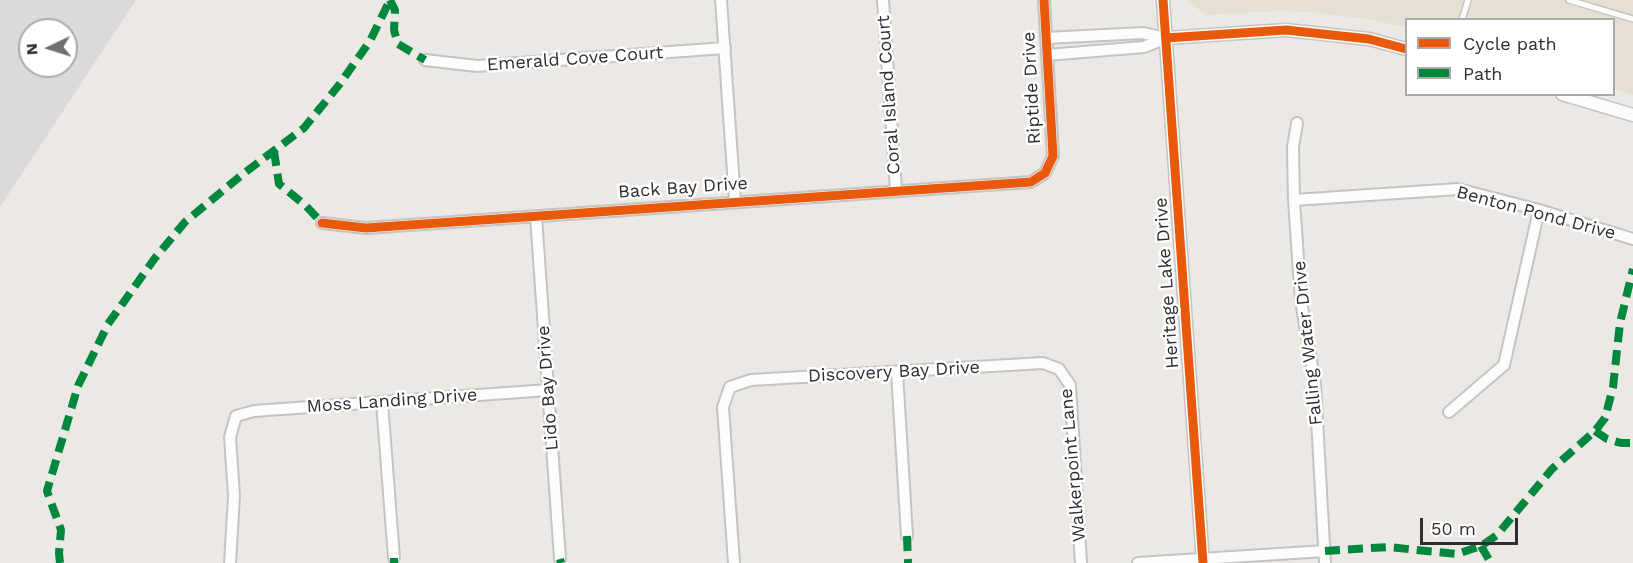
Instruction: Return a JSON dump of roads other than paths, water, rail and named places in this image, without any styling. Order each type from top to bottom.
[{"type":"street","points":[[721,0],[735,201]]},
{"type":"street","name":"Coral Island Court","points":[[883,0],[896,190]]},
{"type":"street","name":"Riptide Drive","points":[[1044,0],[1053,156],[1045,173]]},
{"type":"street","name":"Heritage Lake Drive","points":[[1163,0],[1203,561]]},
{"type":"street","points":[[1046,38],[1143,33],[1166,38],[1286,30],[1369,39],[1405,48]]},
{"type":"street","points":[[1047,55],[1144,47],[1166,38]]},
{"type":"street","name":"Emerald Cove Court","points":[[425,60],[477,66],[725,48]]},
{"type":"street","points":[[1568,96],[1633,116]]},
{"type":"street","name":"Falling Water Drive","points":[[1297,123],[1293,147],[1294,200],[1301,301],[1315,384],[1325,563]]},
{"type":"street","name":"Back Bay Drive","points":[[322,223],[366,228],[1031,182],[1045,173]]},
{"type":"street","name":"Benton Pond Drive","points":[[1294,200],[1458,189],[1539,210],[1633,239]]},
{"type":"street","points":[[1449,412],[1504,365],[1539,210]]},
{"type":"street","name":"Lido Bay Drive","points":[[536,216],[560,560]]},
{"type":"street","name":"Discovery Bay Drive","points":[[734,563],[723,407],[730,387],[751,380],[1042,363],[1059,369]]},
{"type":"street","name":"Walkerpoint Lane","points":[[1059,369],[1070,385],[1081,563]]},
{"type":"street","points":[[897,372],[908,536]]},
{"type":"street","name":"Moss Landing Drive","points":[[230,563],[234,496],[230,437],[237,416],[254,411],[549,390]]},
{"type":"street","points":[[382,402],[394,558]]},
{"type":"street","points":[[1138,563],[1203,561],[1325,551]]},
{"type":"lane","points":[[1463,16],[1468,0]]},
{"type":"lane","points":[[1569,0],[1633,19]]}]
